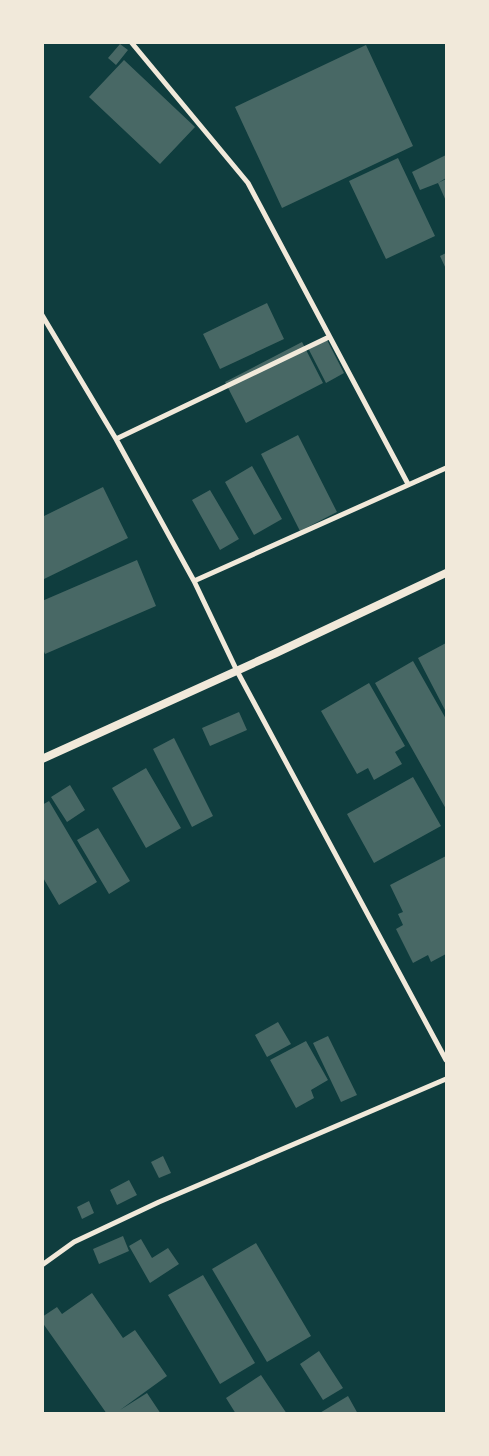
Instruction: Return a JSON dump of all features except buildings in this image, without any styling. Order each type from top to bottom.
[{"type":"street","points":[[130,42],[248,183],[408,484]]},
{"type":"street","points":[[42,315],[116,439],[194,581],[237,671],[446,1060]]},
{"type":"street","points":[[116,439],[329,337]]},
{"type":"street","points":[[194,581],[446,468]]},
{"type":"street","points":[[42,759],[237,671],[446,573]]},
{"type":"street","points":[[42,1265],[74,1242],[159,1202],[446,1079]]}]
